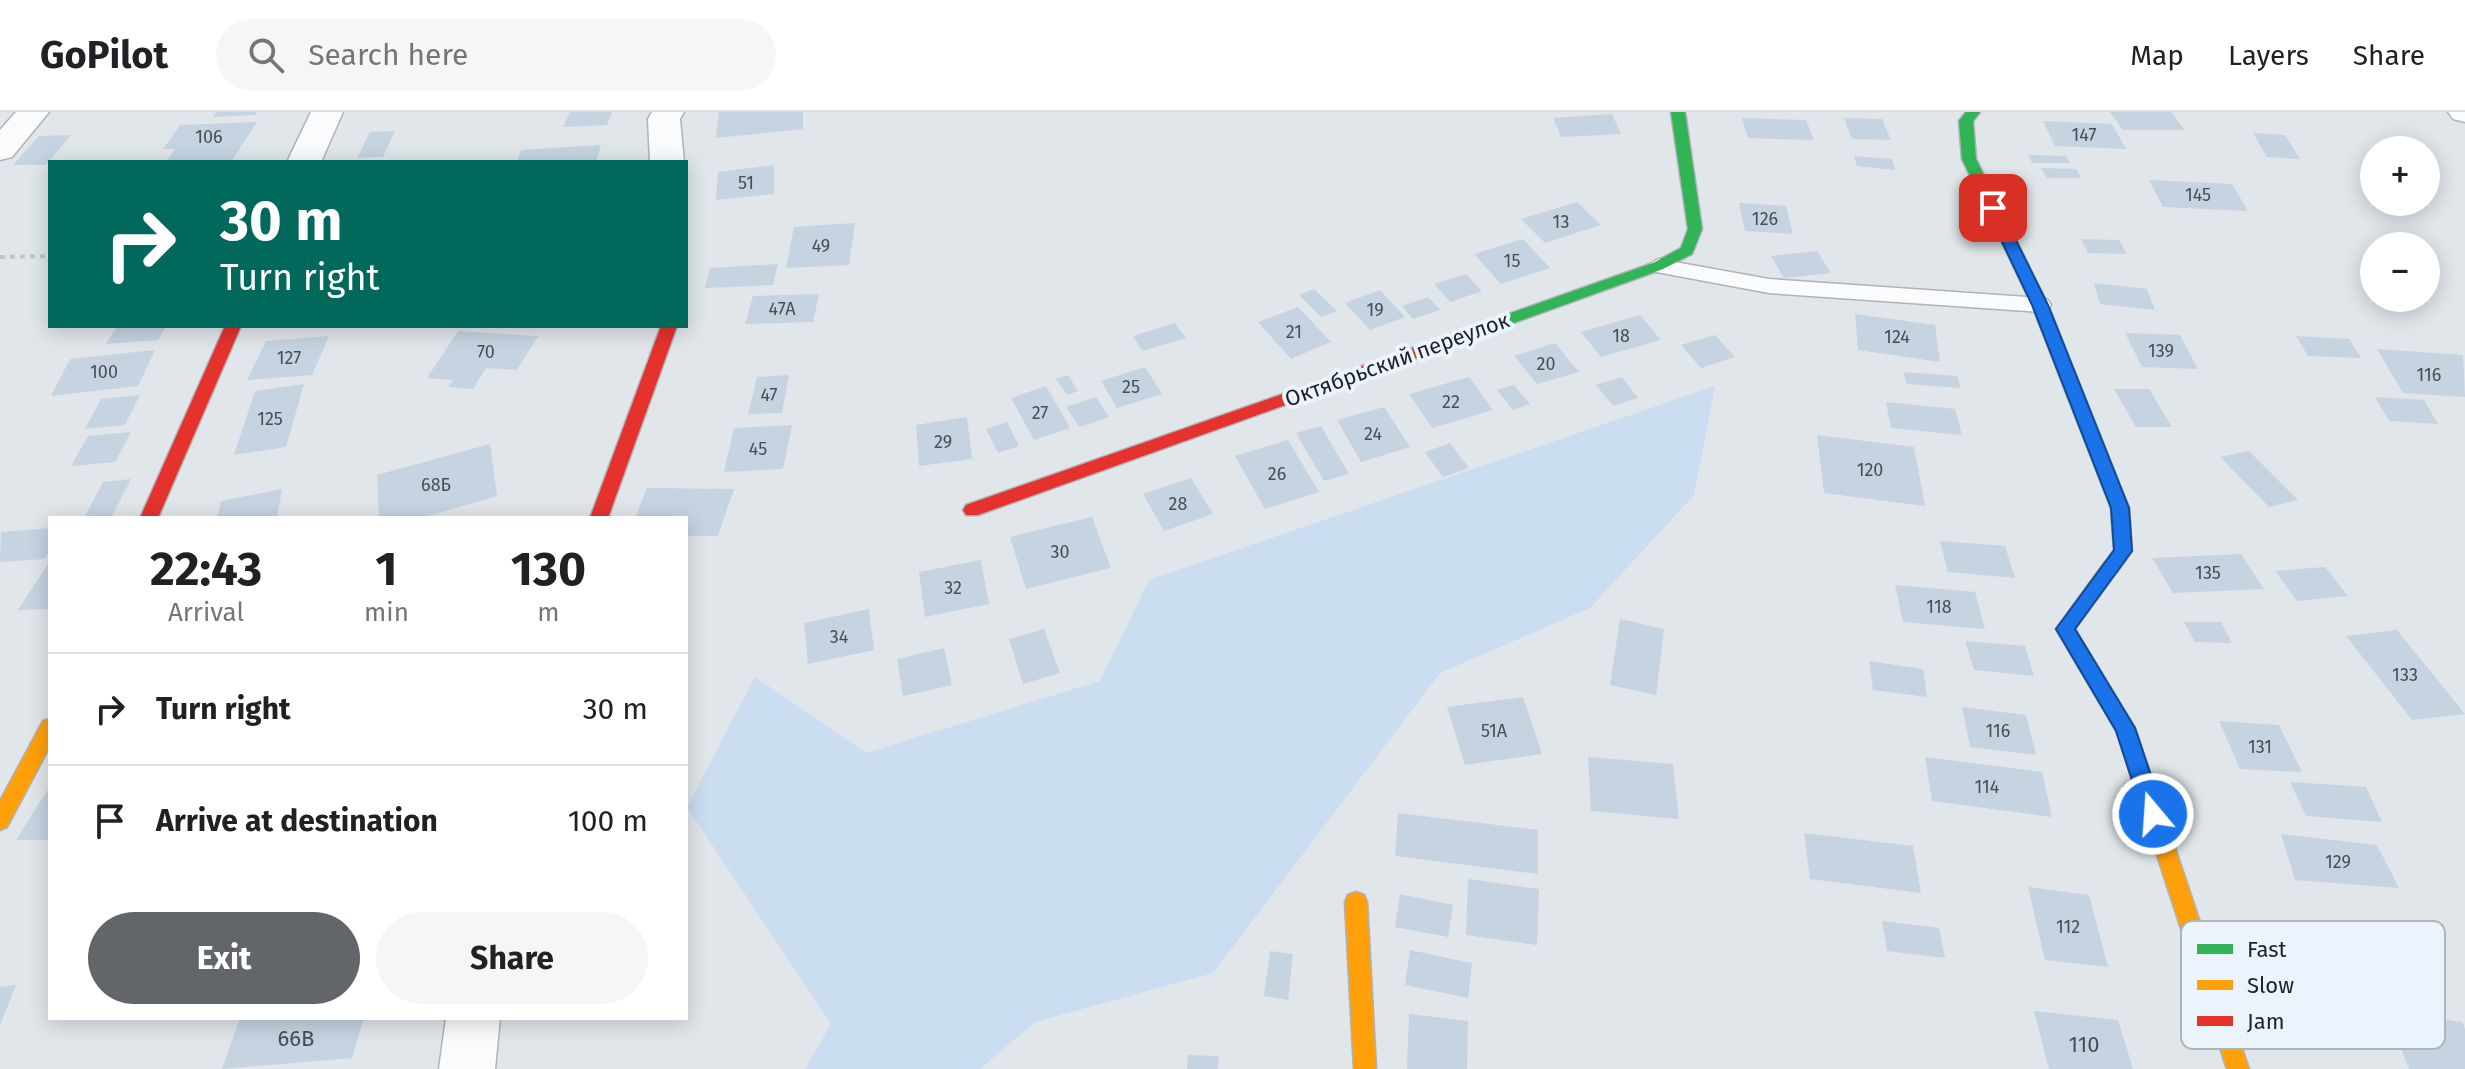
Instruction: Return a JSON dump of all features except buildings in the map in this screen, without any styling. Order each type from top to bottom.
[{"type":"street","points":[[0,150],[33,112]]},
{"type":"street","points":[[305,160],[327,112]]},
{"type":"street","points":[[667,160],[664,119],[668,112]]},
{"type":"street","name":"Октябрьский переулок","points":[[972,510],[1658,266],[1687,251],[1695,229],[1678,112]]},
{"type":"street","points":[[1973,112],[1966,121],[1969,159],[2040,305],[2120,508],[2123,551],[2065,629],[2125,728],[2189,921]]},
{"type":"street","points":[[150,516],[232,328]]},
{"type":"street","points":[[600,516],[668,328]]},
{"type":"street","points":[[0,821],[48,731]]},
{"type":"street","points":[[1356,902],[1365,1069]]},
{"type":"street","points":[[467,1069],[473,1020]]},
{"type":"street","points":[[2231,1049],[2238,1069]]},
{"type":"lane","points":[[1658,266],[1769,286],[2040,305]]},
{"type":"path","points":[[0,257],[48,256]]},
{"type":"shaded area","points":[[1715,386],[1694,495],[1590,608],[1440,673],[1213,973],[1035,1022],[980,1069],[805,1069],[831,1024],[688,809],[755,677],[866,753],[1100,681],[1149,580]]},
{"type":"traffic: fast","points":[[1414,353],[1658,266],[1687,251],[1695,229],[1678,112]]},
{"type":"traffic: fast","points":[[1973,112],[1966,121],[1969,159],[2040,305],[2120,508],[2123,551],[2111,567]]},
{"type":"traffic: slow","points":[[2111,567],[2065,629],[2125,728],[2189,921]]},
{"type":"traffic: slow","points":[[0,821],[48,731]]},
{"type":"traffic: slow","points":[[1356,902],[1365,1069]]},
{"type":"traffic: slow","points":[[2231,1049],[2238,1069]]},
{"type":"traffic: jam","points":[[150,516],[232,328]]},
{"type":"traffic: jam","points":[[600,516],[668,328]]},
{"type":"traffic: jam","points":[[972,510],[1414,353]]},
{"type":"route","points":[[1993,208],[2040,305],[2120,508],[2123,551],[2065,629],[2125,728],[2153,814]]}]
